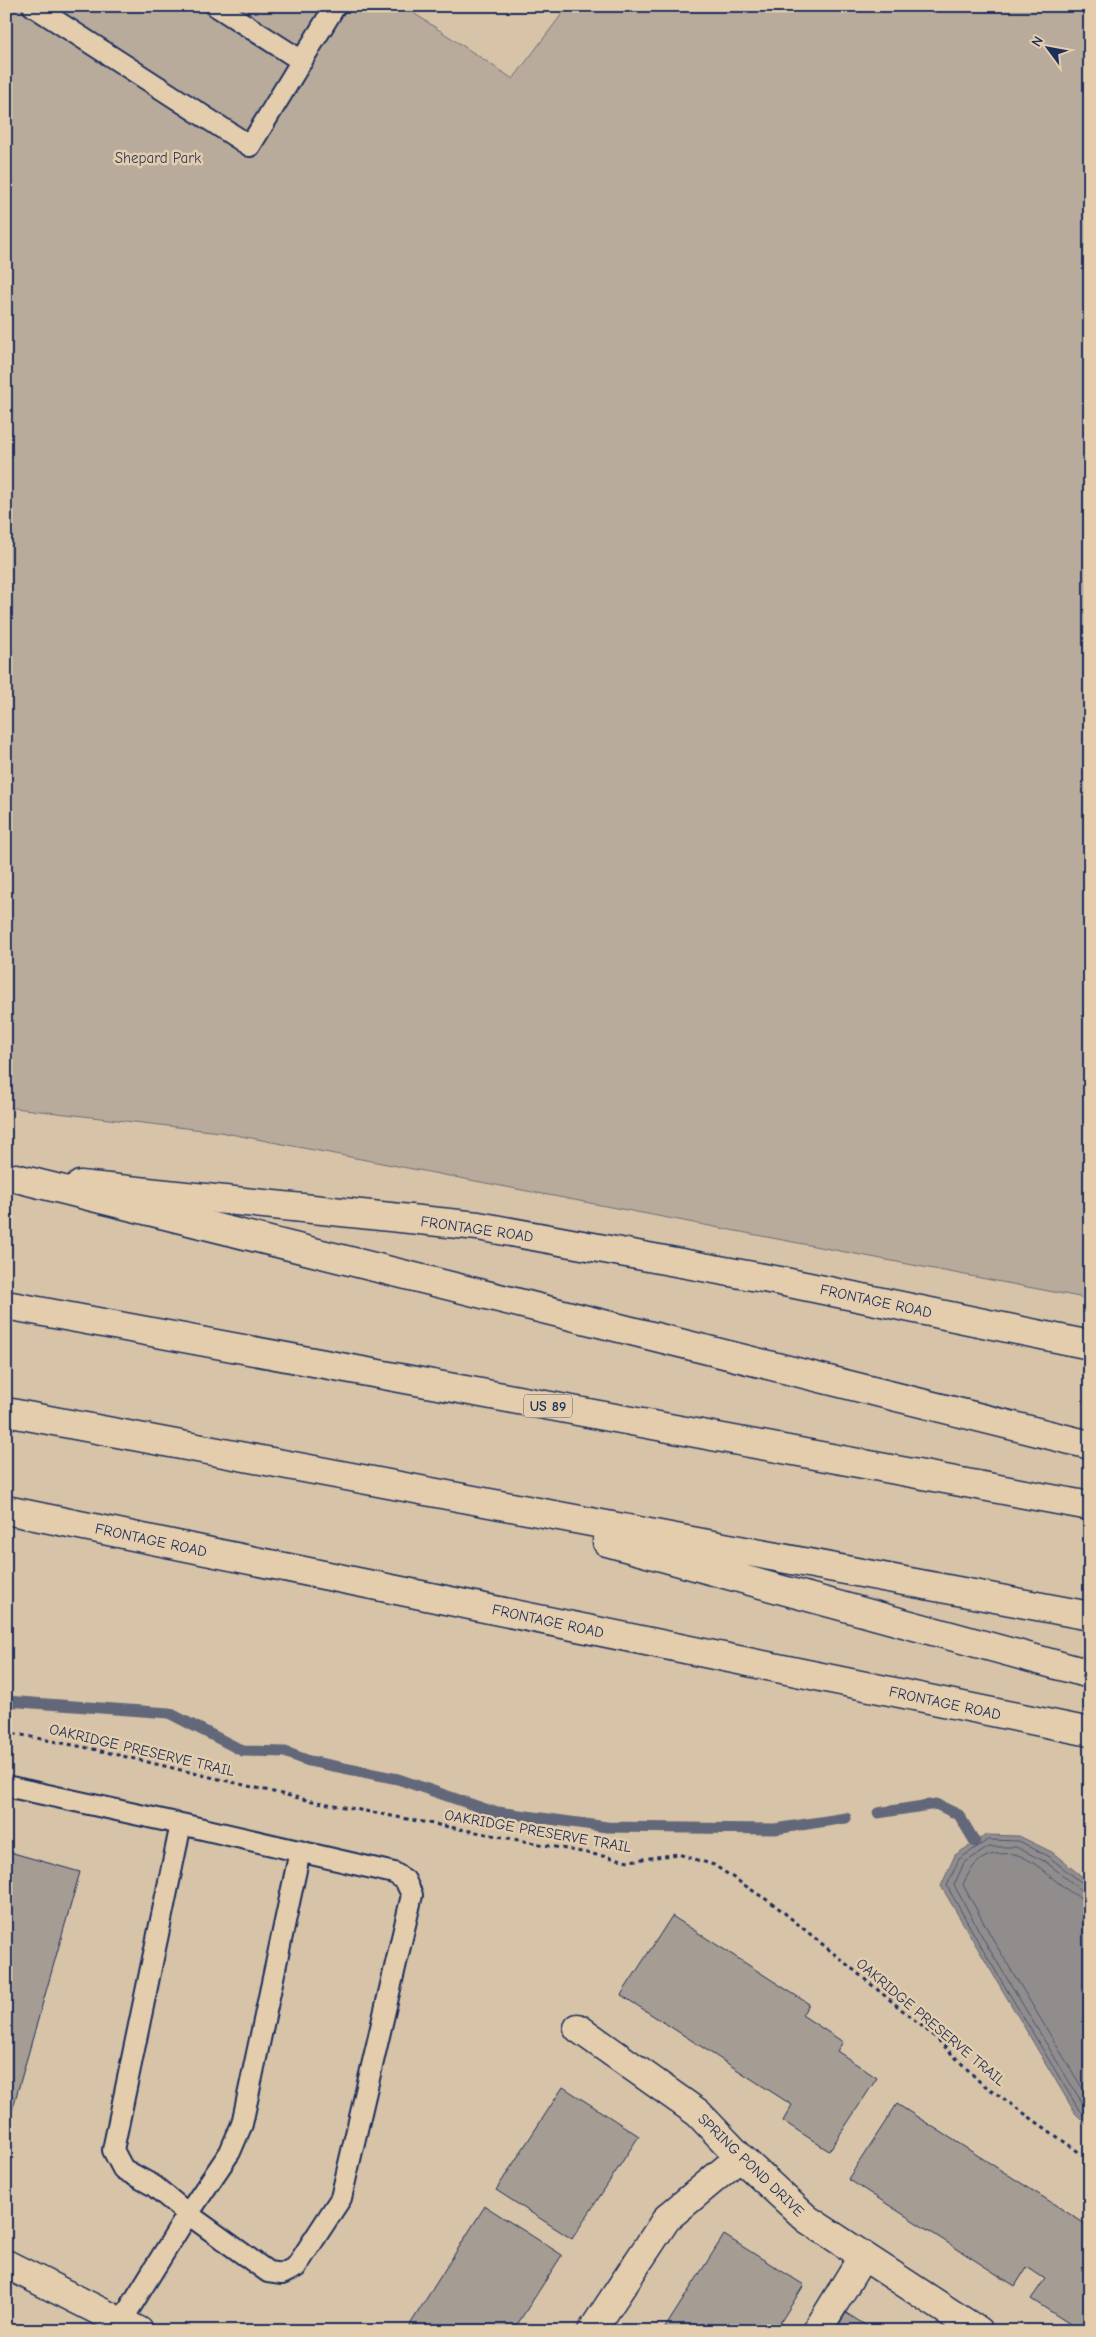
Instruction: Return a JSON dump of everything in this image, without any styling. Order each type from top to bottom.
[{"type":"main road","name":"FRONTAGE ROAD","points":[[11,1177],[478,1226],[780,1281],[1081,1340]]},
{"type":"main road","points":[[11,1177],[1090,1445]]},
{"type":"main road","name":"US 89","points":[[6,1305],[1090,1506]]},
{"type":"main road","points":[[6,1412],[1090,1616]]},
{"type":"main road","points":[[412,1489],[1090,1674]]},
{"type":"main road","name":"FRONTAGE ROAD","points":[[6,1510],[1090,1732]]},
{"type":"main road","name":"SPRING POND DRIVE","points":[[578,2028],[698,2113],[740,2157],[807,2219],[978,2331]]},
{"type":"main road","points":[[592,2331],[667,2218],[740,2157]]},
{"type":"main road","points":[[816,2331],[863,2256]]},
{"type":"main road","points":[[6,2264],[125,2328]]},
{"type":"lane","points":[[33,6],[250,146],[335,6]]},
{"type":"lane","points":[[216,6],[302,61]]},
{"type":"lane","points":[[6,1786],[180,1824],[394,1873],[405,1880],[412,1895],[341,2198],[296,2267],[282,2274],[268,2272],[188,2214],[154,2186],[123,2169],[113,2150],[180,1824]]},
{"type":"lane","points":[[125,2328],[188,2214],[230,2152],[242,2124],[300,1851]]},
{"type":"path","name":"OAKRIDGE PRESERVE TRAIL","points":[[6,1732],[93,1749],[307,1800],[619,1860],[629,1861],[678,1854],[714,1865],[776,1906],[936,2037],[980,2082],[1090,2160]]},
{"type":"green space","name":"Shepard Park","points":[[6,6],[403,6],[513,79],[568,6],[1090,6],[1090,1299],[220,1132],[6,1107]]},
{"type":"water","points":[[986,1835],[1019,1836],[1052,1852],[1090,1883],[1090,2128],[1075,2113],[941,1886],[955,1855]]},
{"type":"building","points":[[6,1851],[80,1872],[6,2132]]},
{"type":"building","points":[[672,1916],[809,2004],[802,2015],[843,2042],[837,2051],[877,2078],[829,2151],[783,2121],[792,2105],[621,1995]]},
{"type":"building","points":[[563,2087],[639,2136],[572,2239],[496,2190]]},
{"type":"building","points":[[897,2104],[1090,2227],[1090,2331],[1081,2331],[1031,2299],[1045,2279],[1027,2267],[1015,2286],[848,2179]]},
{"type":"building","points":[[485,2206],[562,2255],[513,2331],[406,2331]]},
{"type":"building","points":[[724,2235],[804,2285],[775,2331],[663,2331]]},
{"type":"building","points":[[846,2313],[875,2331],[835,2331]]},
{"type":"waterway","points":[[6,1701],[169,1713],[243,1751],[285,1752],[309,1761],[398,1779],[491,1811],[607,1827],[775,1829],[846,1818]]},
{"type":"waterway","points":[[878,1813],[936,1804],[959,1815],[975,1842]]}]
